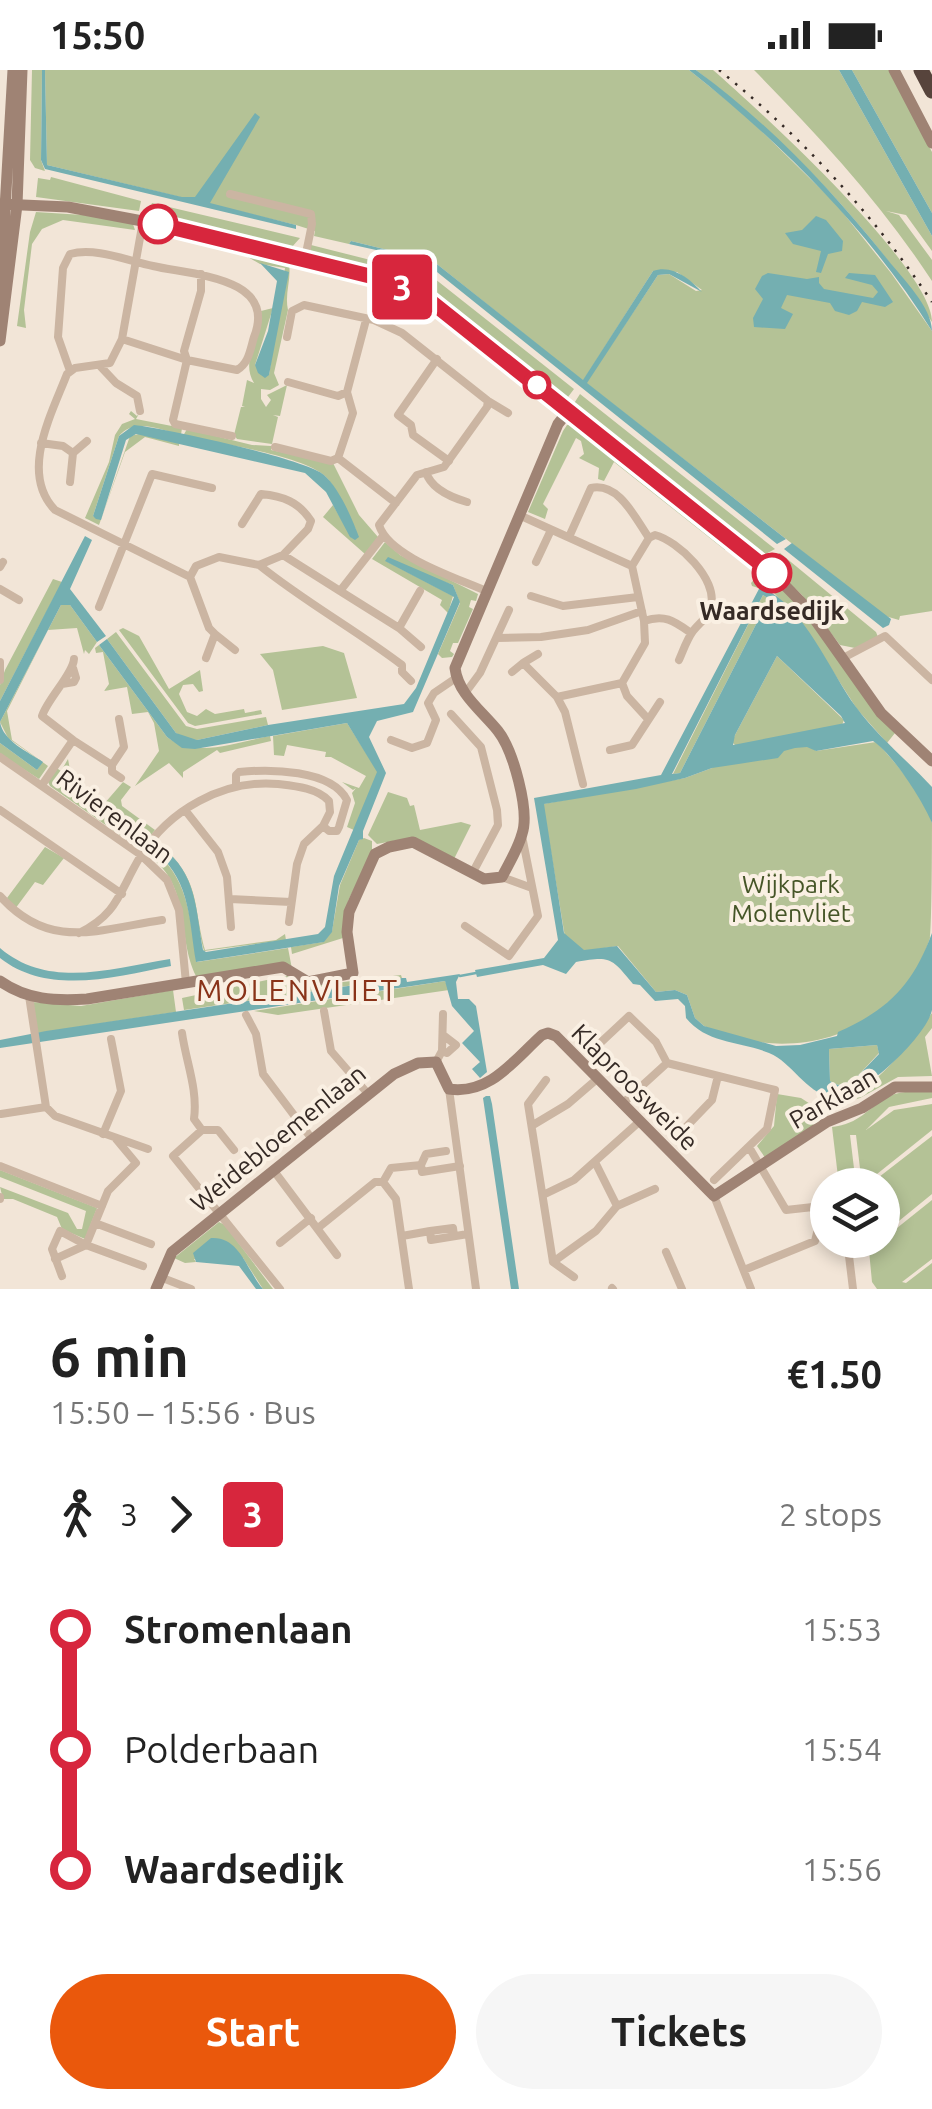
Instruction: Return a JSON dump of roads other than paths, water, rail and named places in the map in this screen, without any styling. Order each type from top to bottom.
[{"type":"highway","points":[[921,70],[932,90]]},
{"type":"street","points":[[0,299],[10,176],[13,70]]},
{"type":"street","points":[[0,341],[6,310],[8,204],[22,70]]},
{"type":"street","points":[[894,70],[932,143]]},
{"type":"street","points":[[0,188],[10,176]]},
{"type":"street","points":[[230,194],[308,212],[313,219],[305,258]]},
{"type":"street","points":[[8,204],[68,207],[143,221],[386,280],[429,300],[761,562],[806,607],[881,713],[932,761]]},
{"type":"street","points":[[70,371],[101,367],[112,361],[122,339],[143,221]]},
{"type":"street","points":[[122,339],[187,360],[237,370],[245,365],[260,324],[259,310],[235,285],[202,274],[75,252],[66,258],[58,337],[70,371],[42,443],[40,477],[48,502],[55,510],[190,578],[209,628],[236,650]]},
{"type":"street","points":[[202,274],[172,420],[174,424],[232,436]]},
{"type":"street","points":[[286,336],[292,311],[304,305],[374,320],[402,334],[508,413]]},
{"type":"street","points":[[275,447],[331,461],[338,458],[353,412],[347,392],[366,320]]},
{"type":"street","points":[[437,359],[398,415],[411,426],[412,435],[448,461]]},
{"type":"street","points":[[101,367],[116,383],[137,396],[140,410]]},
{"type":"street","points":[[288,382],[338,396],[347,392]]},
{"type":"street","points":[[486,591],[397,550],[383,536],[379,525],[417,476],[444,467],[488,401]]},
{"type":"street","points":[[465,926],[509,956],[538,916],[522,836],[524,813],[508,746],[456,678],[455,668],[558,424],[569,410]]},
{"type":"street","points":[[70,482],[74,452],[87,441]]},
{"type":"street","points":[[42,443],[74,452]]},
{"type":"street","points":[[338,458],[396,503]]},
{"type":"street","points":[[426,472],[428,481],[448,496],[467,502]]},
{"type":"street","points":[[99,607],[152,474],[212,488]]},
{"type":"street","points":[[568,537],[591,488],[599,486],[616,492],[649,538]]},
{"type":"street","points":[[242,524],[261,494],[286,498],[311,521],[283,555],[259,565]]},
{"type":"street","points":[[519,515],[632,566]]},
{"type":"street","points":[[536,562],[551,530]]},
{"type":"street","points":[[557,698],[622,684],[646,643],[632,566],[655,534],[682,552],[712,592],[711,608],[691,633],[679,660]]},
{"type":"street","points":[[340,591],[383,536]]},
{"type":"street","points":[[283,555],[399,628],[421,647]]},
{"type":"street","points":[[190,578],[196,566],[219,556],[259,565],[402,665],[402,672],[411,680]]},
{"type":"street","points":[[0,589],[20,600]]},
{"type":"street","points":[[399,628],[420,591]]},
{"type":"street","points":[[531,596],[563,606],[638,597]]},
{"type":"street","points":[[466,692],[498,638],[509,610]]},
{"type":"street","points":[[498,638],[588,630],[643,616],[668,618],[691,633]]},
{"type":"street","points":[[206,658],[215,634]]},
{"type":"street","points":[[843,658],[885,636],[932,680]]},
{"type":"street","points":[[512,672],[538,654]]},
{"type":"street","points":[[0,662],[0,680]]},
{"type":"street","points":[[523,663],[557,698],[565,712],[583,784]]},
{"type":"street","points":[[74,664],[42,716],[112,765]]},
{"type":"street","points":[[390,740],[412,748],[427,743],[436,720],[428,704],[434,693],[456,678]]},
{"type":"street","points":[[622,684],[627,696],[648,719]]},
{"type":"street","points":[[610,750],[632,745],[660,702]]},
{"type":"street","points":[[451,714],[480,747],[497,810],[498,825],[473,872]]},
{"type":"street","points":[[119,719],[124,747],[112,765],[112,772],[121,778]]},
{"type":"street","points":[[42,785],[73,740]]},
{"type":"street","name":"Rivierenlaan","points":[[0,757],[158,870],[176,897],[188,972],[186,983]]},
{"type":"street","points":[[236,787],[236,775],[252,771],[286,771],[323,782],[343,792],[347,800],[337,830],[329,831],[324,826]]},
{"type":"street","points":[[319,793],[323,782]]},
{"type":"street","points":[[79,933],[113,910],[141,855],[185,810],[236,787],[270,783],[319,793],[330,806],[324,826],[304,844],[289,922]]},
{"type":"street","points":[[0,810],[122,894]]},
{"type":"street","points":[[185,810],[218,852],[231,904],[231,927]]},
{"type":"street","points":[[502,876],[522,836]]},
{"type":"street","points":[[0,980],[29,996],[57,1001],[283,966],[308,982],[353,974],[347,932],[349,912],[375,854],[413,842],[484,879],[502,876],[532,888]]},
{"type":"street","points":[[1,897],[13,912],[52,932],[79,933],[162,920]]},
{"type":"street","points":[[218,913],[231,904],[291,902]]},
{"type":"street","points":[[29,996],[46,1107],[55,1116],[148,1149]]},
{"type":"street","points":[[324,1011],[332,1051],[368,1095]]},
{"type":"street","points":[[442,1014],[439,1056],[460,1166],[476,1289]]},
{"type":"street","points":[[246,1015],[256,1034],[263,1074],[312,1139]]},
{"type":"street","points":[[598,1045],[629,1016],[656,1042],[667,1062],[774,1090],[768,1129],[714,1180]]},
{"type":"street","points":[[182,1033],[192,1076],[194,1119],[202,1130]]},
{"type":"street","name":"Klaproosweide","points":[[446,1084],[476,1088],[492,1081],[548,1033],[714,1196],[751,1289]]},
{"type":"street","points":[[103,1134],[121,1091],[111,1039]]},
{"type":"street","name":"Weidebloemenlaan","points":[[158,1283],[172,1252],[220,1212],[408,1066],[439,1056]]},
{"type":"street","points":[[622,1104],[667,1062]]},
{"type":"street","points":[[686,1127],[712,1100],[718,1076]]},
{"type":"street","points":[[533,1126],[598,1079]]},
{"type":"street","points":[[546,1080],[528,1104],[553,1262],[574,1277]]},
{"type":"street","name":"Parklaan","points":[[762,1166],[828,1122],[862,1108],[895,1087],[932,1086]]},
{"type":"street","points":[[0,1112],[46,1107]]},
{"type":"street","points":[[543,1196],[574,1180],[640,1122]]},
{"type":"street","points":[[234,1150],[218,1130],[202,1130],[173,1156],[280,1289]]},
{"type":"street","points":[[55,1259],[86,1245],[116,1180],[136,1164],[116,1139]]},
{"type":"street","points":[[744,1270],[815,1241],[818,1229],[812,1207],[786,1210],[749,1147]]},
{"type":"street","points":[[446,1151],[426,1154],[422,1172],[460,1166]]},
{"type":"street","points":[[594,1162],[617,1206]]},
{"type":"street","points":[[383,1182],[391,1168],[421,1165]]},
{"type":"street","points":[[0,1166],[102,1206]]},
{"type":"street","points":[[714,1196],[762,1166]]},
{"type":"street","points":[[274,1171],[337,1255]]},
{"type":"street","points":[[318,1228],[375,1182],[383,1182]]},
{"type":"street","points":[[383,1182],[396,1199],[410,1289]]},
{"type":"street","points":[[553,1262],[596,1231],[617,1206],[655,1189]]},
{"type":"street","points":[[280,1243],[311,1218]]},
{"type":"street","points":[[95,1224],[151,1244]]},
{"type":"street","points":[[62,1276],[55,1259],[54,1240],[60,1231],[142,1266]]},
{"type":"street","points":[[402,1236],[430,1232],[431,1240],[468,1234]]},
{"type":"street","points":[[666,1252],[682,1289]]},
{"type":"street","points":[[849,1258],[852,1289]]},
{"type":"street","points":[[158,1283],[191,1289]]},
{"type":"water","points":[[42,70],[47,165],[195,197],[255,113],[260,117],[210,203],[296,225],[296,229],[45,169],[41,160]]},
{"type":"water","points":[[689,70],[696,70],[749,112],[822,183],[916,294],[932,331],[854,225],[758,128]]},
{"type":"water","points":[[839,70],[852,70],[932,213],[932,236]]},
{"type":"water","points":[[816,216],[826,220],[843,241],[842,251],[828,254],[821,273],[816,272],[821,251],[793,244],[785,233],[802,230]]},
{"type":"water","points":[[351,241],[433,261],[583,380],[653,271],[674,271],[686,278],[702,292],[669,274],[658,275],[587,383],[786,539],[777,544],[432,268],[403,256],[349,244]]},
{"type":"water","points":[[260,263],[289,272],[269,375],[265,378],[255,365],[268,331],[277,281]]},
{"type":"water","points":[[768,273],[819,277],[824,289],[873,298],[878,292],[872,285],[845,278],[849,273],[875,275],[893,302],[885,307],[862,302],[849,315],[835,311],[830,303],[787,295],[781,308],[793,314],[785,329],[754,327],[753,318],[763,299],[755,289]]},
{"type":"water","points":[[134,425],[234,445],[312,468],[335,487],[359,537],[350,537],[326,492],[305,473],[136,434],[126,440],[101,520],[96,519],[93,516],[119,436]]},
{"type":"water","points":[[85,536],[92,540],[70,589],[106,636],[97,642],[70,605],[61,605],[0,722],[0,701]]},
{"type":"water","points":[[792,543],[891,619],[889,625],[883,628],[784,549]]},
{"type":"water","points":[[388,557],[453,585],[460,602],[413,712],[377,721],[369,737],[386,773],[363,839],[359,840],[339,886],[332,932],[324,942],[196,962],[183,890],[158,854],[162,848],[189,881],[206,952],[318,934],[325,927],[334,876],[377,772],[347,723],[182,748],[167,737],[99,645],[107,639],[176,733],[197,740],[404,704],[416,688],[454,597],[385,561]]},
{"type":"water","points":[[760,587],[775,595],[802,623],[865,718],[932,787],[932,823],[906,778],[873,741],[816,751],[795,748],[778,758],[712,768],[636,789],[544,804],[564,933],[584,950],[617,946],[656,992],[675,990],[687,995],[695,1018],[704,1026],[776,1046],[837,1036],[897,994],[916,967],[932,933],[932,1010],[918,1035],[874,1079],[843,1096],[822,1094],[769,1053],[704,1033],[686,1018],[685,1006],[678,999],[655,1001],[609,961],[576,962],[566,974],[543,965],[477,977],[475,970],[544,958],[558,940],[534,798],[661,775]],"holes":[[[763,595],[769,599],[680,773],[672,774]],[[777,656],[845,723],[733,745]],[[877,1045],[879,1054],[853,1081],[838,1085],[830,1081],[829,1049]]]},
{"type":"water","points":[[0,722],[11,740],[43,762],[37,770],[0,743]]},
{"type":"water","points":[[0,948],[39,969],[60,972],[104,971],[170,959],[171,966],[105,978],[61,980],[19,970],[0,958]]},
{"type":"water","points":[[460,974],[456,982],[458,999],[469,999],[476,1006],[487,1072],[480,1078],[472,1069],[480,1062],[462,1043],[474,1031],[452,1006],[445,981],[0,1048],[0,1040],[46,1031],[402,978],[407,982]]},
{"type":"water","points":[[490,1096],[492,1104],[519,1289],[511,1289],[483,1098]]},
{"type":"water","points":[[211,1238],[221,1239],[236,1249],[263,1289],[256,1289],[239,1266],[196,1262],[193,1253]]},
{"type":"waterway","points":[[460,976],[476,973]]},
{"type":"railway","points":[[719,70],[779,122],[834,178],[886,238],[932,302]]},
{"type":"place","name":"Waardsedijk","points":[[772,573]]},
{"type":"district","name":"MOLENVLIET","points":[[298,990]]},
{"type":"park label","name":"Wijkpark Molenvliet","points":[[791,898]]}]
